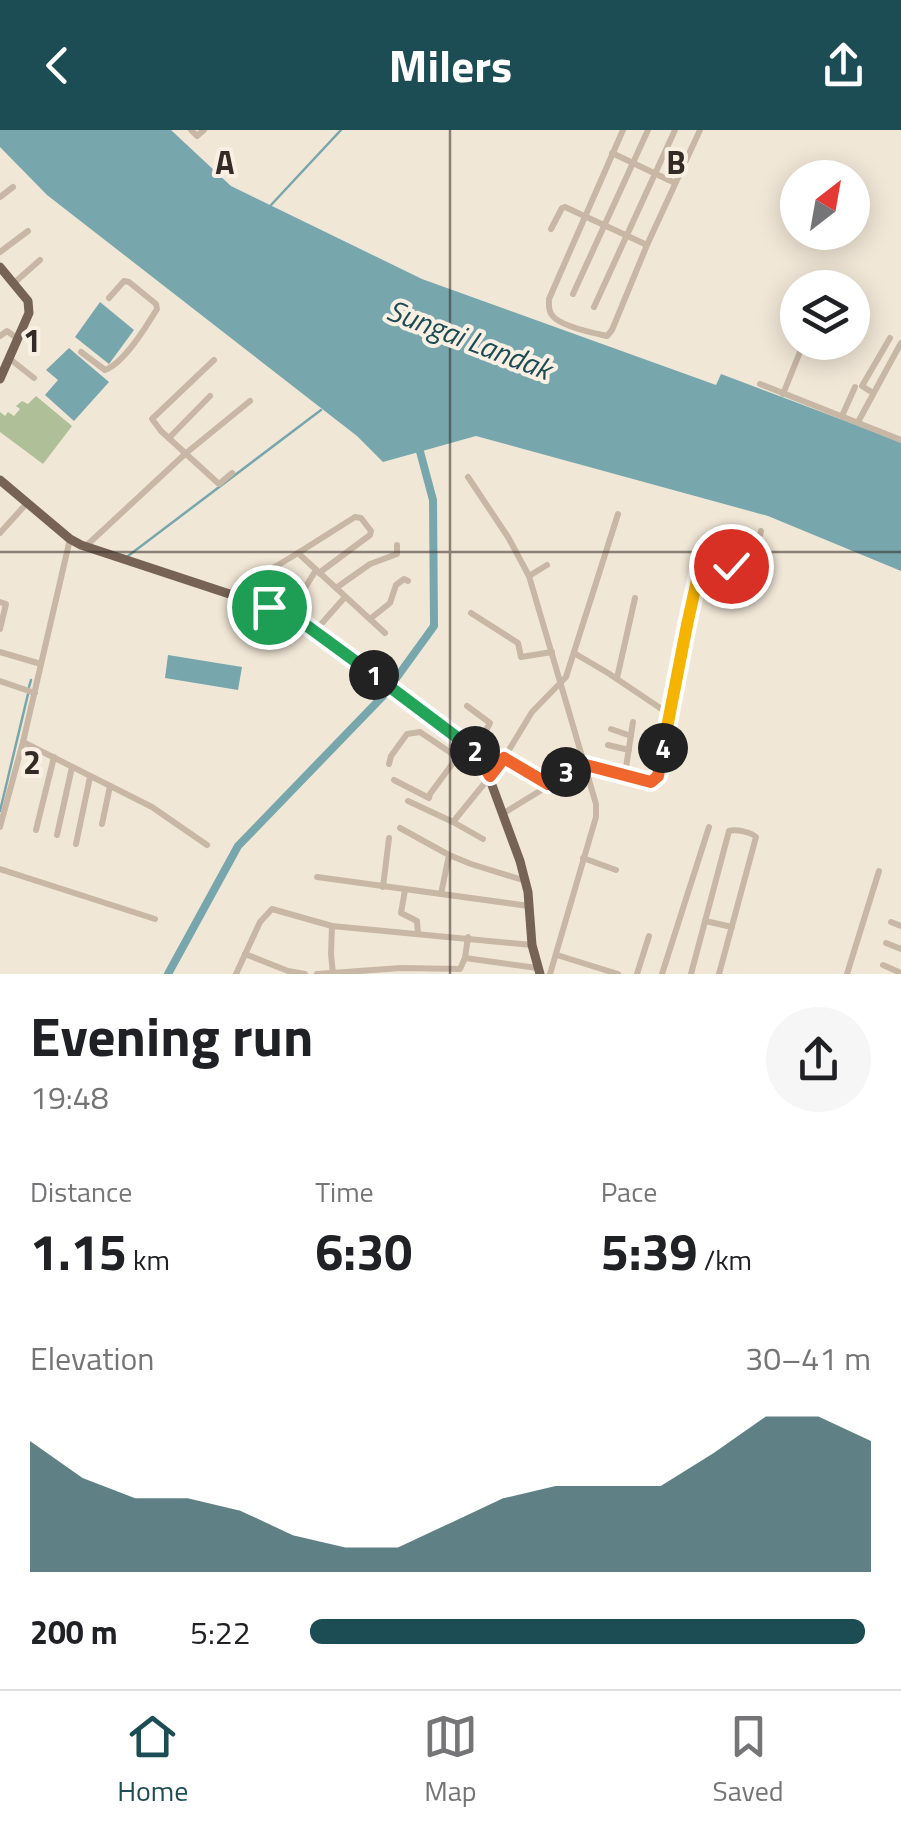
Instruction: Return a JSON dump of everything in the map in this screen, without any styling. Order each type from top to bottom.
[{"type":"main road","points":[[0,379],[29,313],[29,305],[14,282],[2,272]]},
{"type":"main road","points":[[0,480],[70,539],[86,547],[289,614],[471,747],[490,776],[526,881],[532,945],[540,971]]},
{"type":"street","points":[[191,130],[197,136],[204,130]]},
{"type":"street","points":[[623,130],[549,293],[550,313],[557,320],[608,335],[700,130]]},
{"type":"street","points":[[573,294],[648,130]]},
{"type":"street","points":[[594,307],[675,130]]},
{"type":"street","points":[[612,153],[675,183]]},
{"type":"street","points":[[0,197],[12,187]]},
{"type":"street","points":[[551,229],[563,207],[647,245]]},
{"type":"street","points":[[0,252],[28,231]]},
{"type":"street","points":[[14,282],[40,260]]},
{"type":"street","points":[[81,352],[105,370],[111,369],[157,309],[129,282],[124,282],[108,298]]},
{"type":"street","points":[[0,336],[7,330],[19,340]]},
{"type":"street","points":[[872,393],[862,386],[890,338]]},
{"type":"street","points":[[858,422],[901,342]]},
{"type":"street","points":[[10,359],[34,378]]},
{"type":"street","points":[[214,360],[153,417],[156,425],[219,484],[232,473]]},
{"type":"street","points":[[782,394],[796,360]]},
{"type":"street","points":[[760,384],[901,440]]},
{"type":"street","points":[[842,416],[854,387]]},
{"type":"street","points":[[169,438],[210,396]]},
{"type":"street","points":[[86,547],[185,454],[250,401]]},
{"type":"street","points":[[468,476],[530,576],[597,811],[550,974]]},
{"type":"street","points":[[0,533],[27,503]]},
{"type":"street","points":[[453,822],[504,758],[532,712],[566,677],[618,514]]},
{"type":"street","points":[[230,594],[355,518],[361,518],[370,535],[318,572],[289,614]]},
{"type":"street","points":[[504,814],[573,768],[586,765],[648,782],[657,778],[700,564],[743,565],[755,554],[761,531]]},
{"type":"street","points":[[0,828],[70,539]]},
{"type":"street","points":[[336,588],[370,564],[396,554],[397,544]]},
{"type":"street","points":[[298,553],[385,633]]},
{"type":"street","points":[[530,576],[548,566]]},
{"type":"street","points":[[370,619],[390,603],[398,582],[404,578],[408,581]]},
{"type":"street","points":[[316,631],[346,597]]},
{"type":"street","points":[[617,678],[635,598]]},
{"type":"street","points":[[0,602],[6,604],[0,628]]},
{"type":"street","points":[[472,614],[518,643],[522,657],[552,652]]},
{"type":"street","points":[[0,652],[41,664]]},
{"type":"street","points":[[574,654],[669,714]]},
{"type":"street","points":[[0,681],[35,693]]},
{"type":"street","points":[[394,780],[429,798],[457,758],[490,723],[467,706]]},
{"type":"street","points":[[626,774],[633,722]]},
{"type":"street","points":[[611,729],[631,736]]},
{"type":"street","points":[[389,764],[390,756],[407,734],[420,732],[457,758]]},
{"type":"street","points":[[23,742],[162,814],[207,845]]},
{"type":"street","points":[[608,744],[629,750]]},
{"type":"street","points":[[36,830],[54,756]]},
{"type":"street","points":[[504,758],[548,784]]},
{"type":"street","points":[[56,835],[72,767]]},
{"type":"street","points":[[76,844],[90,776]]},
{"type":"street","points":[[102,824],[110,786]]},
{"type":"street","points":[[408,800],[482,840]]},
{"type":"street","points":[[662,974],[708,827]]},
{"type":"street","points":[[400,828],[448,855],[526,881]]},
{"type":"street","points":[[691,974],[729,832],[733,830],[756,838],[719,974]]},
{"type":"street","points":[[383,887],[389,838]]},
{"type":"street","points":[[442,894],[448,855]]},
{"type":"street","points":[[583,858],[616,870]]},
{"type":"street","points":[[0,869],[154,919]]},
{"type":"street","points":[[847,974],[879,871]]},
{"type":"street","points":[[318,877],[529,906]]},
{"type":"street","points":[[405,890],[401,914],[417,922],[418,934]]},
{"type":"street","points":[[236,974],[260,922],[270,910],[332,926],[532,945]]},
{"type":"street","points":[[705,921],[732,928]]},
{"type":"street","points":[[890,922],[901,926]]},
{"type":"street","points":[[332,926],[332,974]]},
{"type":"street","points":[[636,974],[648,936]]},
{"type":"street","points":[[317,974],[401,968],[460,969],[468,937]]},
{"type":"street","points":[[886,943],[901,949]]},
{"type":"street","points":[[245,954],[305,974]]},
{"type":"street","points":[[557,955],[618,974]]},
{"type":"street","points":[[464,958],[540,971]]},
{"type":"street","points":[[883,966],[901,973]]},
{"type":"green space","points":[[36,396],[72,426],[43,464],[0,432],[0,412],[14,416],[20,409],[16,406],[22,401],[28,404]]},
{"type":"water","name":"Sungai Landak","points":[[0,130],[171,130],[231,186],[422,279],[716,385],[721,374],[901,442],[901,571],[768,516],[476,436],[383,462],[357,436],[47,195],[0,147]]},
{"type":"water","points":[[100,302],[134,330],[109,364],[75,337]]},
{"type":"water","points":[[69,348],[109,382],[74,421],[45,395],[58,380],[46,370]]},
{"type":"water","points":[[168,655],[242,667],[238,690],[165,678]]},
{"type":"waterway","points":[[271,205],[341,130]]},
{"type":"waterway","points":[[128,556],[321,410]]},
{"type":"waterway","points":[[168,974],[238,846],[384,695],[434,626],[433,500],[418,444]]},
{"type":"waterway","points":[[29,687],[31,680]]},
{"type":"waterway","points":[[0,811],[28,694]]},
{"type":"route","points":[[269,607],[286,612],[318,633],[459,738],[474,751],[490,776],[504,758],[548,784],[573,768],[586,765],[651,782],[658,776],[700,564],[731,566]]}]
